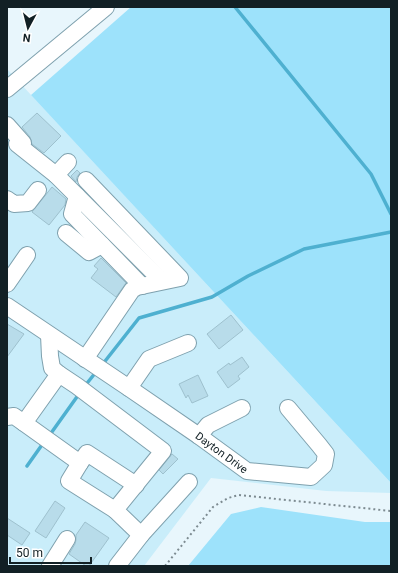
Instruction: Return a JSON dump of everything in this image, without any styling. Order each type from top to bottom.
[{"type":"street","points":[[9,87],[106,7]]},
{"type":"street","points":[[7,125],[20,144],[56,174],[162,282]]},
{"type":"street","points":[[56,174],[68,162]]},
{"type":"street","points":[[7,306],[87,360],[132,290],[142,286],[180,278],[86,180]]},
{"type":"street","points":[[7,199],[14,204],[28,202],[38,190]]},
{"type":"street","points":[[77,196],[72,214],[142,286]]},
{"type":"street","points":[[66,233],[89,252],[102,245]]},
{"type":"street","points":[[7,284],[27,255]]},
{"type":"street","points":[[49,335],[52,368],[163,451],[115,510]]},
{"type":"street","points":[[129,388],[149,359],[188,343]]},
{"type":"street","name":"Dayton Drive","points":[[87,360],[199,436],[247,471],[311,477],[324,465],[326,454],[288,408]]},
{"type":"street","points":[[24,423],[59,374]]},
{"type":"street","points":[[199,436],[208,425],[242,408]]},
{"type":"street","points":[[7,417],[14,416],[80,463]]},
{"type":"street","points":[[136,485],[88,453],[69,481],[115,510],[141,536]]},
{"type":"street","points":[[116,566],[189,482]]},
{"type":"street","points":[[50,566],[67,539]]},
{"type":"path","points":[[165,566],[213,507],[228,498],[239,495],[391,511]]},
{"type":"shaded area","points":[[131,7],[391,7],[391,483],[31,95]]},
{"type":"shaded area","points":[[7,69],[391,483],[391,493],[326,491],[211,478],[144,566],[7,566]]},
{"type":"shaded area","points":[[261,507],[365,522],[391,522],[391,566],[188,566],[231,514]]},
{"type":"building","points":[[37,113],[61,136],[44,153],[32,144],[30,137],[22,127]]},
{"type":"building","points":[[77,170],[80,173],[76,182],[71,176]]},
{"type":"building","points":[[52,187],[66,199],[65,205],[49,225],[32,212]]},
{"type":"building","points":[[101,258],[126,283],[116,297],[91,278],[98,269],[94,266]]},
{"type":"building","points":[[231,315],[243,330],[219,349],[207,334]]},
{"type":"building","points":[[7,324],[24,334],[7,357]]},
{"type":"building","points":[[242,357],[249,367],[238,376],[240,379],[228,388],[217,372],[229,363],[230,365]]},
{"type":"building","points":[[198,375],[208,396],[192,403],[188,395],[186,398],[179,384]]},
{"type":"building","points":[[172,454],[178,459],[163,474],[159,470]]},
{"type":"building","points":[[55,501],[65,508],[46,538],[35,531]]},
{"type":"building","points":[[7,518],[30,533],[22,545],[7,535]]},
{"type":"building","points":[[85,522],[109,538],[89,566],[86,566],[69,554],[75,544],[76,535]]},
{"type":"waterway","points":[[235,7],[371,174],[391,214]]},
{"type":"waterway","points":[[102,365],[139,318],[212,297],[248,276],[304,249],[391,232]]},
{"type":"waterway","points":[[84,387],[96,372]]},
{"type":"waterway","points":[[49,436],[79,394]]},
{"type":"waterway","points":[[27,466],[44,442]]}]
